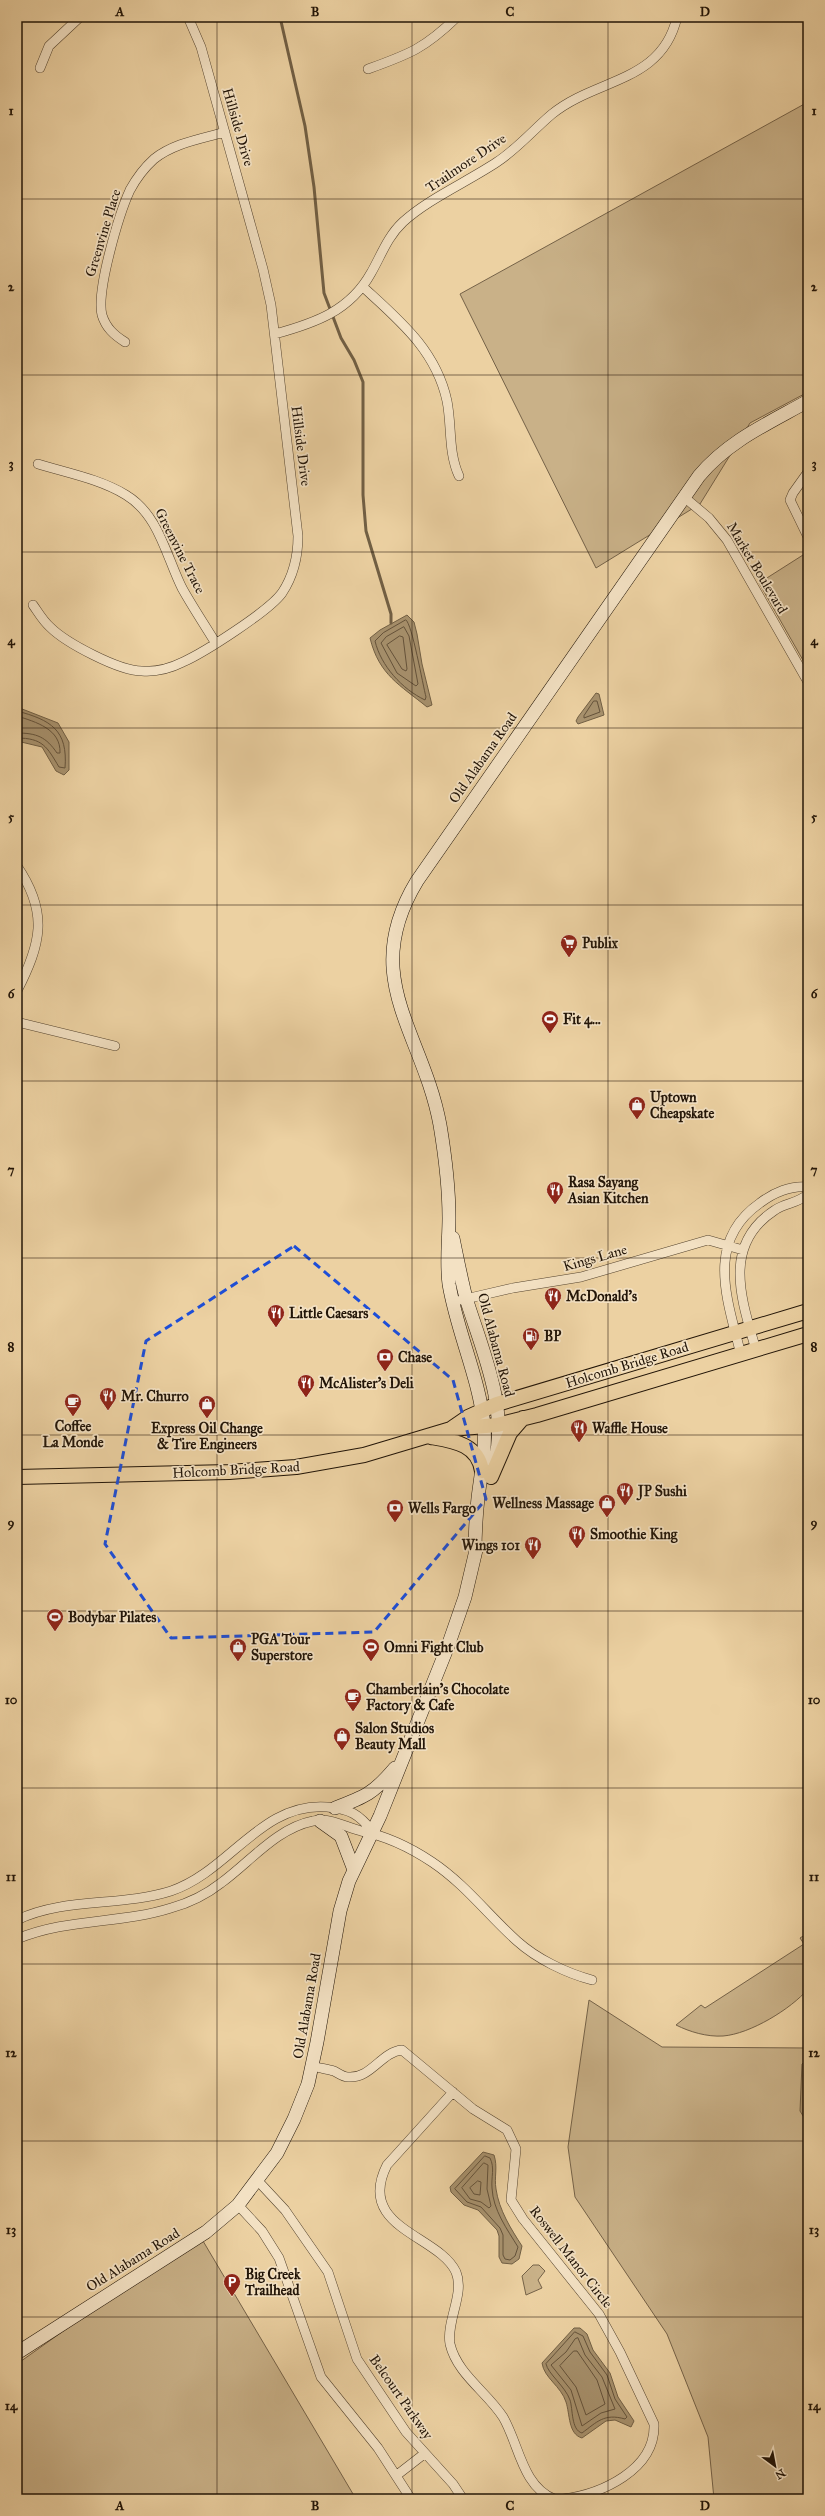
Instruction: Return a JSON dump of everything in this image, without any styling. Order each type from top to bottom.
[{"type":"main road","name":"Holcomb Bridge Road","points":[[17,1477],[275,1469],[348,1459],[428,1437],[451,1429],[482,1410],[497,1404],[808,1311]]},
{"type":"main road","name":"Holcomb Bridge Road","points":[[451,1429],[491,1425],[523,1418],[741,1355],[808,1334]]},
{"type":"main road","points":[[487,1474],[510,1433],[523,1418]]},
{"type":"main road","points":[[428,1437],[451,1441],[470,1448],[479,1459],[487,1474]]},
{"type":"street","points":[[40,68],[49,46],[80,17]]},
{"type":"street","name":"Hillside Drive","points":[[33,606],[50,628],[104,660],[121,668],[142,671],[164,669],[183,662],[274,603],[288,583],[296,560],[298,536],[275,334],[263,268],[201,47],[188,17]]},
{"type":"street","points":[[368,69],[407,55],[425,46],[457,17]]},
{"type":"street","name":"Trailmore Drive","points":[[275,334],[303,326],[329,316],[349,302],[363,287],[387,241],[404,222],[498,161],[565,104],[631,76],[646,66],[658,55],[668,41],[677,17]]},
{"type":"street","name":"Greenvine Place","points":[[125,342],[114,335],[106,326],[102,314],[100,297],[103,281],[130,191],[144,169],[164,152],[183,143],[225,132]]},
{"type":"street","points":[[363,287],[409,328],[433,363],[447,400],[452,458],[459,476]]},
{"type":"street","name":"Old Alabama Road","points":[[491,1425],[482,1410],[478,1388],[453,1302],[447,1265],[449,1216],[443,1146],[437,1112],[394,986],[392,950],[400,914],[417,881],[684,497],[710,463],[724,450],[757,429],[808,401]]},
{"type":"street","name":"Greenvine Trace","points":[[38,464],[111,487],[128,496],[142,508],[156,528],[182,588],[215,642]]},
{"type":"street","points":[[808,472],[793,492],[790,500],[808,537]]},
{"type":"street","name":"Market Boulevard","points":[[684,497],[709,518],[727,540],[808,682]]},
{"type":"street","points":[[17,866],[30,891],[38,913],[39,932],[36,950],[17,991]]},
{"type":"street","points":[[17,1022],[115,1046]]},
{"type":"street","points":[[741,1355],[725,1286],[725,1257],[727,1244],[743,1218],[754,1207],[779,1192],[798,1186],[808,1187]]},
{"type":"street","points":[[756,1350],[739,1284],[740,1262],[743,1250],[765,1218],[775,1210],[808,1194]]},
{"type":"street","name":"Old Alabama Road","points":[[17,2353],[195,2241],[238,2205],[258,2181],[285,2139],[308,2084],[340,1911],[354,1870],[373,1832],[460,1614],[475,1553],[478,1498],[487,1474],[491,1425],[497,1404],[467,1299],[449,1216]]},
{"type":"street","name":"Kings Lane","points":[[453,1302],[513,1288],[579,1278],[708,1240],[727,1244],[743,1250]]},
{"type":"street","points":[[335,1808],[365,1798],[380,1786],[402,1761]]},
{"type":"street","points":[[17,1920],[44,1910],[171,1891],[200,1878],[282,1814],[312,1806],[335,1808],[361,1816],[373,1832]]},
{"type":"street","points":[[320,1821],[341,1836],[354,1870]]},
{"type":"street","points":[[17,1939],[34,1932],[68,1924],[154,1912],[189,1902],[220,1884],[281,1835],[303,1824],[320,1821],[337,1822],[361,1830],[373,1832],[412,1850],[452,1877],[518,1942],[562,1970],[592,1980]]},
{"type":"street","name":"Roswell Manor Circle","points":[[312,2066],[333,2071],[346,2078],[357,2077],[367,2073],[386,2059],[402,2050],[473,2109],[507,2130],[516,2149],[516,2162],[511,2200],[523,2219],[599,2314],[652,2419],[653,2441],[644,2459],[632,2469],[594,2492],[563,2499]]},
{"type":"street","points":[[454,2092],[387,2165],[381,2177],[380,2196],[393,2218],[409,2234],[452,2266],[458,2282],[450,2333],[453,2352],[460,2367],[502,2416],[528,2476],[543,2495],[554,2499]]},
{"type":"street","name":"Belcourt Parkway","points":[[258,2181],[285,2210],[328,2272],[357,2359],[406,2432],[424,2454],[453,2484],[463,2499]]},
{"type":"street","points":[[238,2205],[262,2231],[279,2258],[321,2377],[397,2475],[411,2499]]},
{"type":"street","points":[[397,2475],[424,2454]]},
{"type":"highlighted area","points":[[294,1246],[453,1380],[486,1499],[374,1632],[171,1638],[105,1544],[146,1341]]},
{"type":"shaded area","points":[[808,102],[808,392],[750,423],[700,504],[596,568],[460,294]]},
{"type":"shaded area","points":[[803,555],[808,567],[808,669],[759,583]]},
{"type":"shaded area","points":[[808,1933],[808,1989],[801,1997],[781,2012],[745,2031],[723,2036],[699,2034],[676,2025],[701,2005],[705,2008],[804,1944],[800,1938]]},
{"type":"shaded area","points":[[589,2000],[662,2047],[808,2048],[808,2499],[714,2499],[708,2437],[667,2334],[575,2197],[568,2147]]},
{"type":"shaded area","points":[[203,2241],[356,2499],[17,2499],[17,2364],[90,2312]]},
{"type":"shaded area","points":[[533,2265],[539,2265],[545,2271],[538,2280],[542,2288],[526,2295],[522,2276]]},
{"type":"water","points":[[407,615],[414,622],[417,634],[422,664],[432,705],[427,707],[399,685],[385,670],[374,651],[370,638],[380,630]]},
{"type":"water","points":[[596,693],[599,694],[604,715],[578,724],[576,721],[578,717]]},
{"type":"water","points":[[17,707],[58,723],[69,742],[69,770],[64,775],[56,771],[42,747],[17,741]]},
{"type":"water","points":[[808,2058],[808,2124],[800,2111],[802,2064]]},
{"type":"water","points":[[483,2152],[494,2155],[496,2164],[496,2189],[500,2204],[510,2226],[522,2246],[519,2259],[512,2264],[502,2263],[499,2257],[499,2236],[497,2230],[478,2210],[464,2205],[451,2192],[450,2187]]},
{"type":"water","points":[[574,2328],[580,2328],[587,2334],[593,2350],[610,2373],[618,2397],[634,2421],[631,2427],[615,2420],[606,2421],[582,2438],[577,2436],[574,2432],[570,2423],[564,2396],[546,2373],[542,2363]]},
{"type":"waterway","points":[[280,17],[305,126],[314,187],[324,293],[341,338],[354,360],[363,382],[363,495],[366,531],[391,614],[391,623]]},
{"type":"place","name":"Publix","points":[[569,958]]},
{"type":"place","name":"Fit 4...","points":[[550,1034]]},
{"type":"place","name":"Uptown Cheapskate","points":[[637,1120]]},
{"type":"place","name":"Rasa Sayang Asian Kitchen","points":[[555,1205]]},
{"type":"place","name":"McDonald's","points":[[553,1311]]},
{"type":"place","name":"Little Caesars","points":[[276,1328]]},
{"type":"place","name":"BP","points":[[531,1351]]},
{"type":"place","name":"Chase","points":[[385,1372]]},
{"type":"place","name":"McAlister's Deli","points":[[306,1398]]},
{"type":"place","name":"Mr. Churro","points":[[108,1411]]},
{"type":"place","name":"Coffee La Monde","points":[[73,1417]]},
{"type":"place","name":"Express Oil Change & Tire Engineers","points":[[207,1419]]},
{"type":"place","name":"Waffle House","points":[[579,1443]]},
{"type":"place","name":"JP Sushi","points":[[625,1506]]},
{"type":"place","name":"Wellness Massage","points":[[607,1518]]},
{"type":"place","name":"Wells Fargo","points":[[395,1523]]},
{"type":"place","name":"Smoothie King","points":[[577,1549]]},
{"type":"place","name":"Wings 101","points":[[533,1560]]},
{"type":"place","name":"Bodybar Pilates","points":[[55,1632]]},
{"type":"place","name":"PGA Tour Superstore","points":[[238,1662]]},
{"type":"place","name":"Omni Fight Club","points":[[371,1662]]},
{"type":"place","name":"Chamberlain's Chocolate Factory & Cafe","points":[[353,1712]]},
{"type":"place","name":"Salon Studios Beauty Mall","points":[[342,1751]]},
{"type":"place","name":"Big Creek Trailhead","points":[[232,2297]]}]
